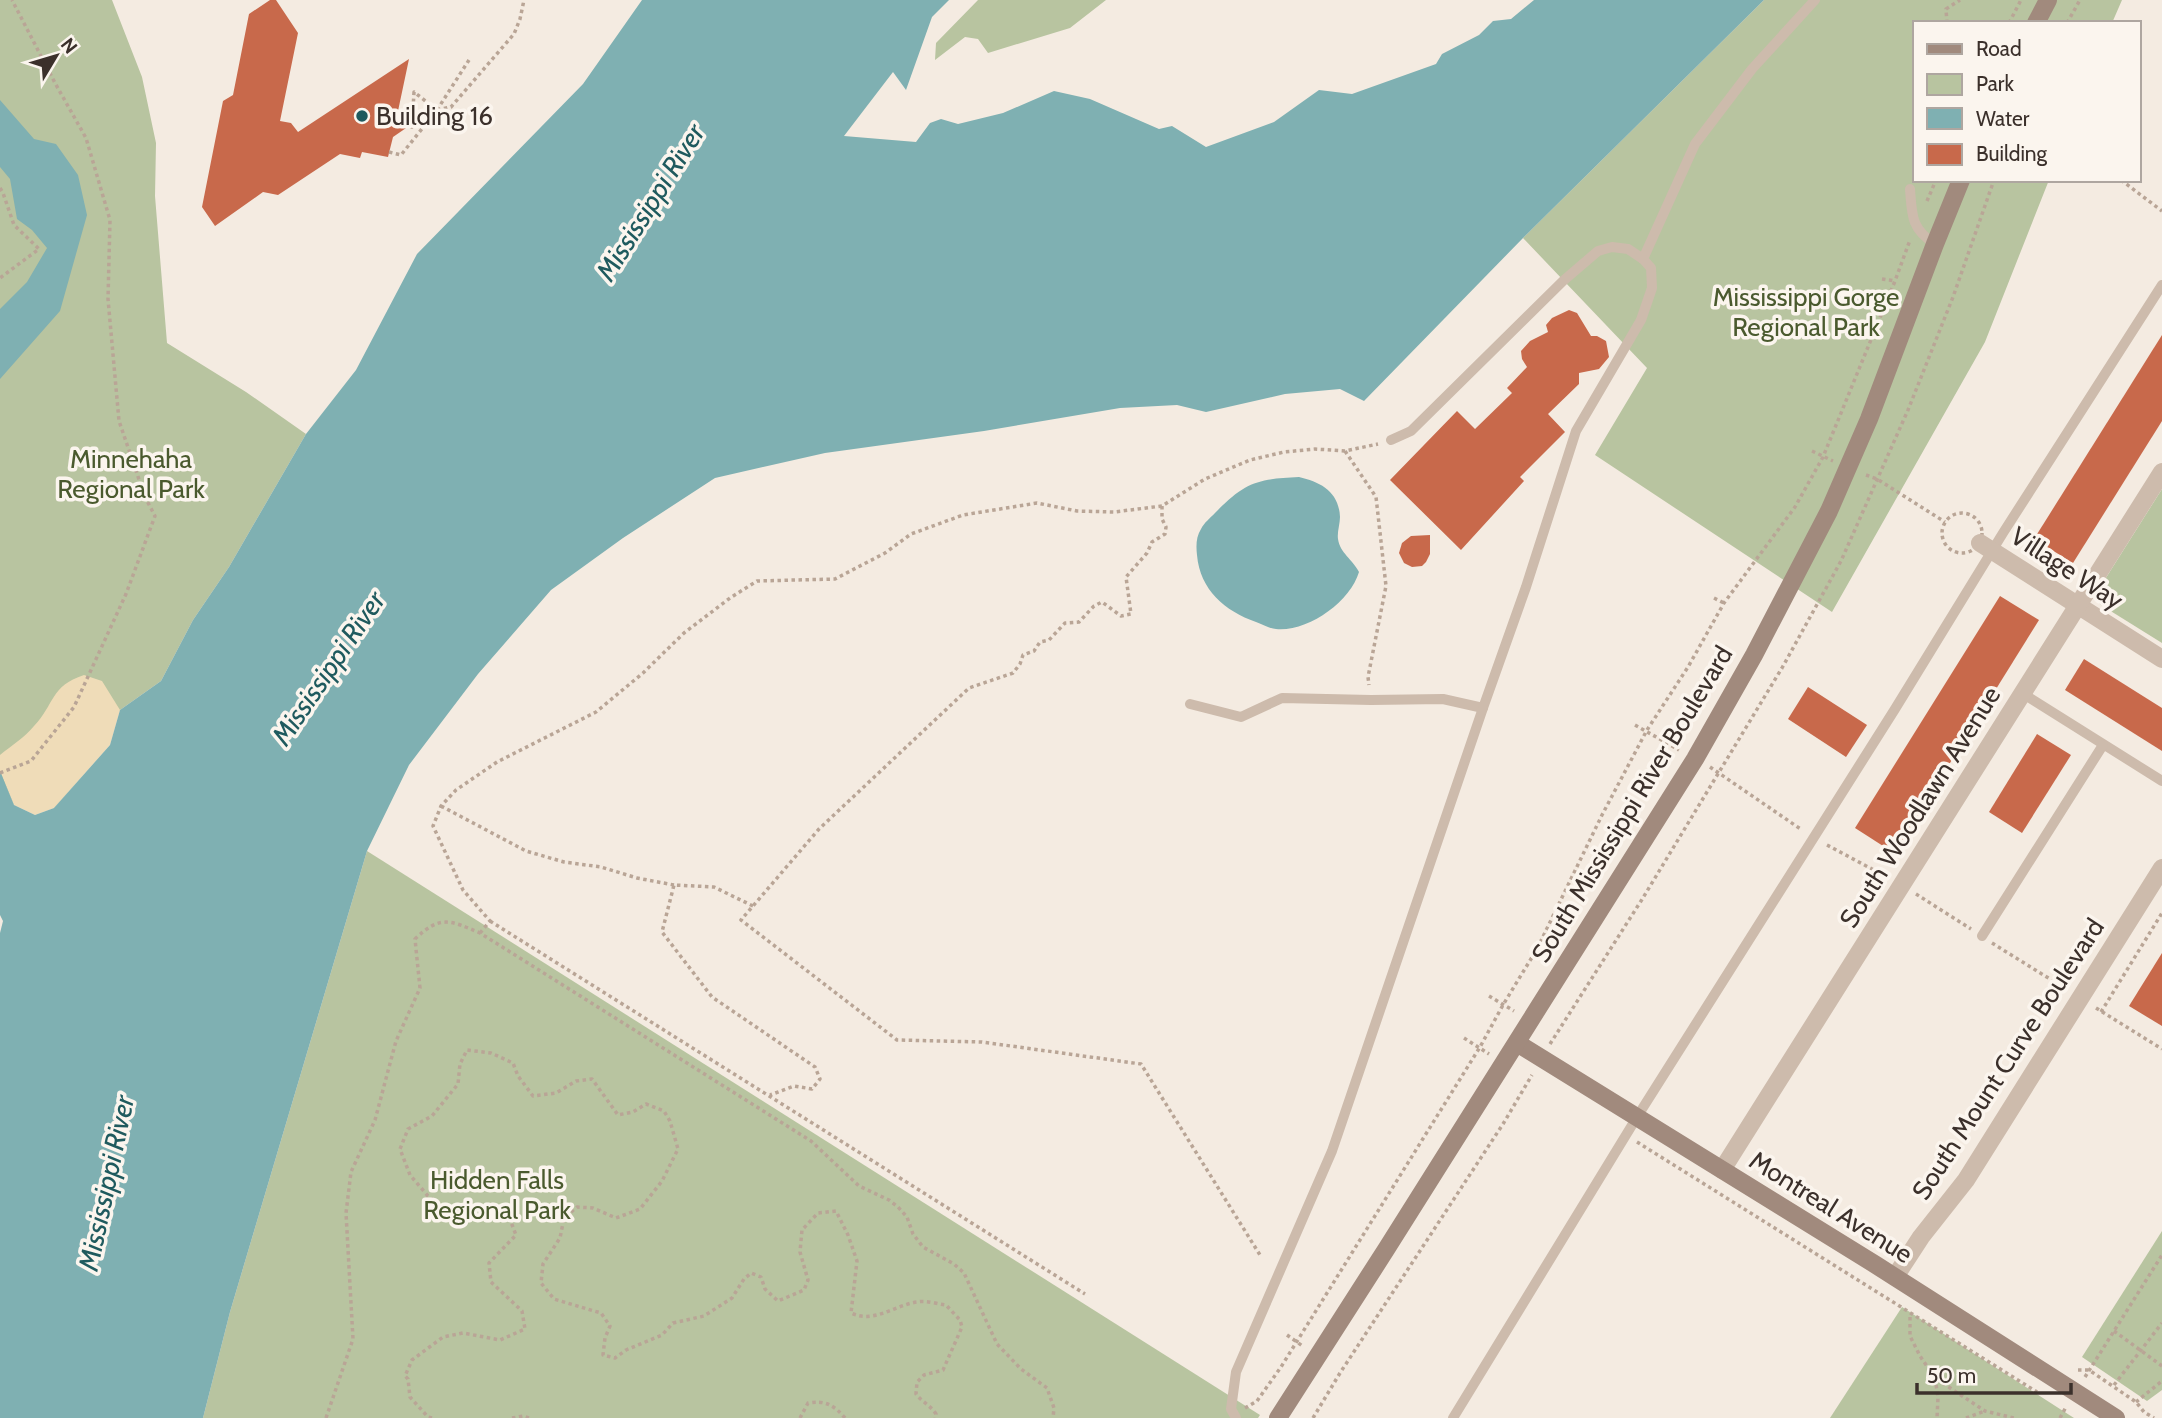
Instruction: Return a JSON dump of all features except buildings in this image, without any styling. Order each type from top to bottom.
[{"type":"street","points":[[2037,21],[2048,0]]},
{"type":"street","name":"South Mississippi River Boulevard","points":[[1278,1418],[1695,759],[1754,655],[1829,512],[1869,419],[1960,182]]},
{"type":"street","name":"South Woodlawn Avenue","points":[[1722,1170],[2162,472]]},
{"type":"street","name":"Village Way","points":[[1986,547],[2162,659]]},
{"type":"street","name":"South Mount Curve Boulevard","points":[[1895,1277],[1921,1237],[1966,1180],[2162,868]]},
{"type":"street","name":"Montreal Avenue","points":[[1517,1043],[1895,1277],[2116,1418]]},
{"type":"lane","points":[[1643,259],[1695,144],[1752,69],[1815,0]]},
{"type":"lane","points":[[1910,190],[1916,228],[1935,244]]},
{"type":"lane","points":[[1236,1418],[1231,1409],[1236,1372],[1332,1151],[1577,431],[1641,320],[1652,288],[1651,268],[1628,249],[1612,247],[1598,251],[1585,260],[1411,431],[1391,440]]},
{"type":"lane","points":[[1453,1418],[1637,1117],[1814,838],[1986,547],[2162,285]]},
{"type":"lane","points":[[2022,693],[2162,781]]},
{"type":"lane","points":[[1190,704],[1241,717],[1282,698],[1443,699],[1483,708]]},
{"type":"lane","points":[[1982,936],[2103,745]]},
{"type":"path","points":[[0,773],[31,761],[74,708],[125,594],[155,516],[145,497],[119,421],[108,299],[110,220],[86,138],[48,72],[12,0]]},
{"type":"path","points":[[437,110],[451,107],[514,34],[524,0]]},
{"type":"path","points":[[1947,21],[1947,9],[1960,0]]},
{"type":"path","points":[[2010,21],[2021,0]]},
{"type":"path","points":[[2068,21],[2080,0]]},
{"type":"path","points":[[389,152],[401,155],[437,110],[469,60]]},
{"type":"path","points":[[409,126],[412,127],[414,92],[437,110]]},
{"type":"path","points":[[1246,1407],[1257,1401],[1297,1342],[1480,1047],[1537,949],[1647,730],[1688,667],[1724,603],[1795,507],[1822,457],[1935,182]]},
{"type":"path","points":[[2124,182],[2162,211]]},
{"type":"path","points":[[0,188],[14,225],[39,249],[0,278]]},
{"type":"path","points":[[1882,279],[1895,281]]},
{"type":"path","points":[[1085,1294],[490,920],[463,890],[433,826],[441,806],[456,790],[497,762],[596,712],[643,673],[684,633],[730,598],[757,582],[835,579],[885,553],[911,534],[976,512],[1037,502],[1077,511],[1114,512],[1162,506],[1205,479],[1250,460],[1284,452],[1370,447],[1391,440]]},
{"type":"path","points":[[1345,450],[1376,497],[1385,573],[1386,586],[1368,677],[1371,700]]},
{"type":"path","points":[[1812,451],[1822,457]]},
{"type":"path","points":[[1877,479],[1945,522]]},
{"type":"path","points":[[1162,506],[1165,534],[1152,542],[1147,553],[1126,577],[1131,614],[1121,617],[1102,602],[1094,606],[1079,622],[1065,623],[1049,640],[1040,642],[1034,651],[1023,655],[1013,673],[970,688],[819,829],[741,920],[897,1040],[982,1042],[1142,1064],[1260,1255]]},
{"type":"path","points":[[1714,597],[1724,603]]},
{"type":"path","points":[[1635,725],[1647,730]]},
{"type":"path","points":[[1719,772],[1814,838],[1902,885],[1982,936]]},
{"type":"path","points":[[441,806],[526,851],[564,862],[601,867],[636,878],[674,885],[714,887],[753,906]]},
{"type":"path","points":[[674,885],[662,932],[712,997],[815,1066],[820,1079],[812,1088],[794,1086],[769,1096]]},
{"type":"path","points":[[2101,1012],[2162,913]]},
{"type":"path","points":[[480,933],[490,920]]},
{"type":"path","points":[[326,1418],[353,1339],[346,1213],[351,1172],[375,1120],[396,1041],[420,988],[415,939],[431,925],[453,922],[480,933],[811,1141],[859,1186],[898,1207],[907,1217],[913,1234],[923,1247],[954,1264],[964,1273],[998,1343],[1021,1369],[1047,1388],[1054,1408],[1053,1418]]},
{"type":"path","points":[[1489,996],[1503,1005]]},
{"type":"path","points":[[1464,1038],[1480,1047]]},
{"type":"path","points":[[432,1418],[410,1398],[408,1379],[405,1376],[412,1360],[443,1337],[463,1333],[500,1340],[525,1329],[522,1311],[491,1282],[489,1263],[516,1235],[511,1222],[503,1212],[479,1208],[447,1210],[428,1196],[410,1175],[400,1149],[408,1129],[432,1116],[458,1084],[460,1063],[467,1051],[491,1053],[513,1063],[518,1076],[533,1096],[556,1093],[576,1081],[592,1079],[618,1115],[633,1112],[646,1104],[664,1111],[670,1121],[678,1149],[662,1181],[640,1209],[616,1218],[593,1208],[577,1207],[564,1218],[560,1238],[543,1264],[541,1283],[554,1299],[601,1313],[610,1325],[603,1354],[615,1358],[626,1350],[662,1335],[673,1323],[704,1316],[732,1298],[751,1273],[761,1278],[765,1289],[778,1301],[804,1290],[808,1280],[800,1252],[802,1230],[818,1213],[836,1211],[857,1261],[851,1313],[859,1317],[886,1314],[918,1302],[946,1305],[960,1320],[962,1327],[943,1370],[924,1375],[917,1382],[916,1394],[930,1405],[936,1414],[935,1418]]},
{"type":"path","points":[[1626,1135],[2042,1396]]},
{"type":"path","points":[[2154,1418],[2144,1412],[2136,1402],[2089,1370],[2162,1255]]},
{"type":"path","points":[[1910,1317],[1910,1336],[1935,1378],[1985,1411],[2014,1418]]},
{"type":"path","points":[[2113,1386],[2162,1324]]},
{"type":"path","points":[[2114,1331],[2162,1366]]},
{"type":"path","points":[[1287,1335],[1297,1342]]},
{"type":"path","points":[[1935,1378],[1937,1418]]},
{"type":"path","points":[[2136,1402],[2162,1381]]},
{"type":"path","points":[[800,1418],[808,1403],[818,1401],[831,1404],[845,1418]]},
{"type":"path","points":[[2064,1410],[2070,1414]]},
{"type":"path","points":[[1966,1418],[1985,1411]]},
{"type":"path","points":[[512,1418],[529,1418]]},
{"type":"green space","name":"Minnehaha Regional Park","points":[[0,0],[112,0],[142,77],[156,143],[155,196],[167,343],[246,392],[306,434],[229,567],[193,620],[161,681],[120,710],[80,778],[54,808],[14,805],[5,784],[0,786]]},
{"type":"green space","points":[[978,0],[1106,0],[1070,28],[988,53],[978,39],[965,37],[935,60],[936,43]]},
{"type":"green space","name":"Mississippi Gorge Regional Park","points":[[1764,0],[2122,0],[2113,21],[1913,21],[1913,182],[2048,182],[1985,342],[1832,612],[1595,455],[1647,368],[1523,238]]},
{"type":"green space","points":[[2162,489],[2162,643],[2101,605],[2097,600],[2097,592]]},
{"type":"green space","name":"Hidden Falls Regional Park","points":[[367,851],[1260,1415],[1258,1418],[203,1418],[230,1312]]},
{"type":"green space","points":[[2162,1231],[2162,1390],[2147,1401],[2082,1357]]},
{"type":"green space","points":[[1902,1307],[2074,1418],[1830,1418]]},
{"type":"sand","points":[[84,675],[102,681],[120,710],[110,745],[54,808],[35,815],[14,805],[0,771],[0,755],[22,738],[41,718],[59,690],[73,679]]},
{"type":"water","name":"Mississippi River","points":[[642,0],[949,0],[932,17],[906,90],[893,72],[844,136],[916,142],[930,123],[941,119],[958,124],[1003,113],[1054,91],[1090,99],[1159,129],[1172,126],[1206,147],[1274,122],[1319,90],[1352,94],[1436,64],[1442,54],[1479,35],[1493,21],[1511,19],[1534,0],[1764,0],[1523,238],[1364,401],[1340,389],[1285,394],[1206,412],[1177,405],[1120,408],[984,431],[825,453],[715,478],[623,538],[551,590],[478,674],[409,765],[367,851],[230,1312],[203,1418],[0,1418],[0,933],[3,921],[0,915],[0,771],[14,805],[35,815],[54,808],[110,745],[120,710],[161,681],[193,620],[229,567],[306,434],[356,370],[417,254],[583,84]]},
{"type":"water","points":[[0,100],[34,139],[56,144],[78,175],[87,215],[60,311],[0,379],[0,309],[27,282],[47,248],[32,230],[17,219],[10,179],[0,167]]},
{"type":"water","points":[[1299,477],[1321,485],[1336,501],[1340,517],[1339,544],[1359,572],[1347,594],[1326,613],[1301,626],[1274,629],[1234,612],[1216,598],[1203,579],[1199,567],[1197,538],[1207,521],[1235,495],[1252,484]]},
{"type":"place","name":"Building 16","points":[[362,116]]}]
